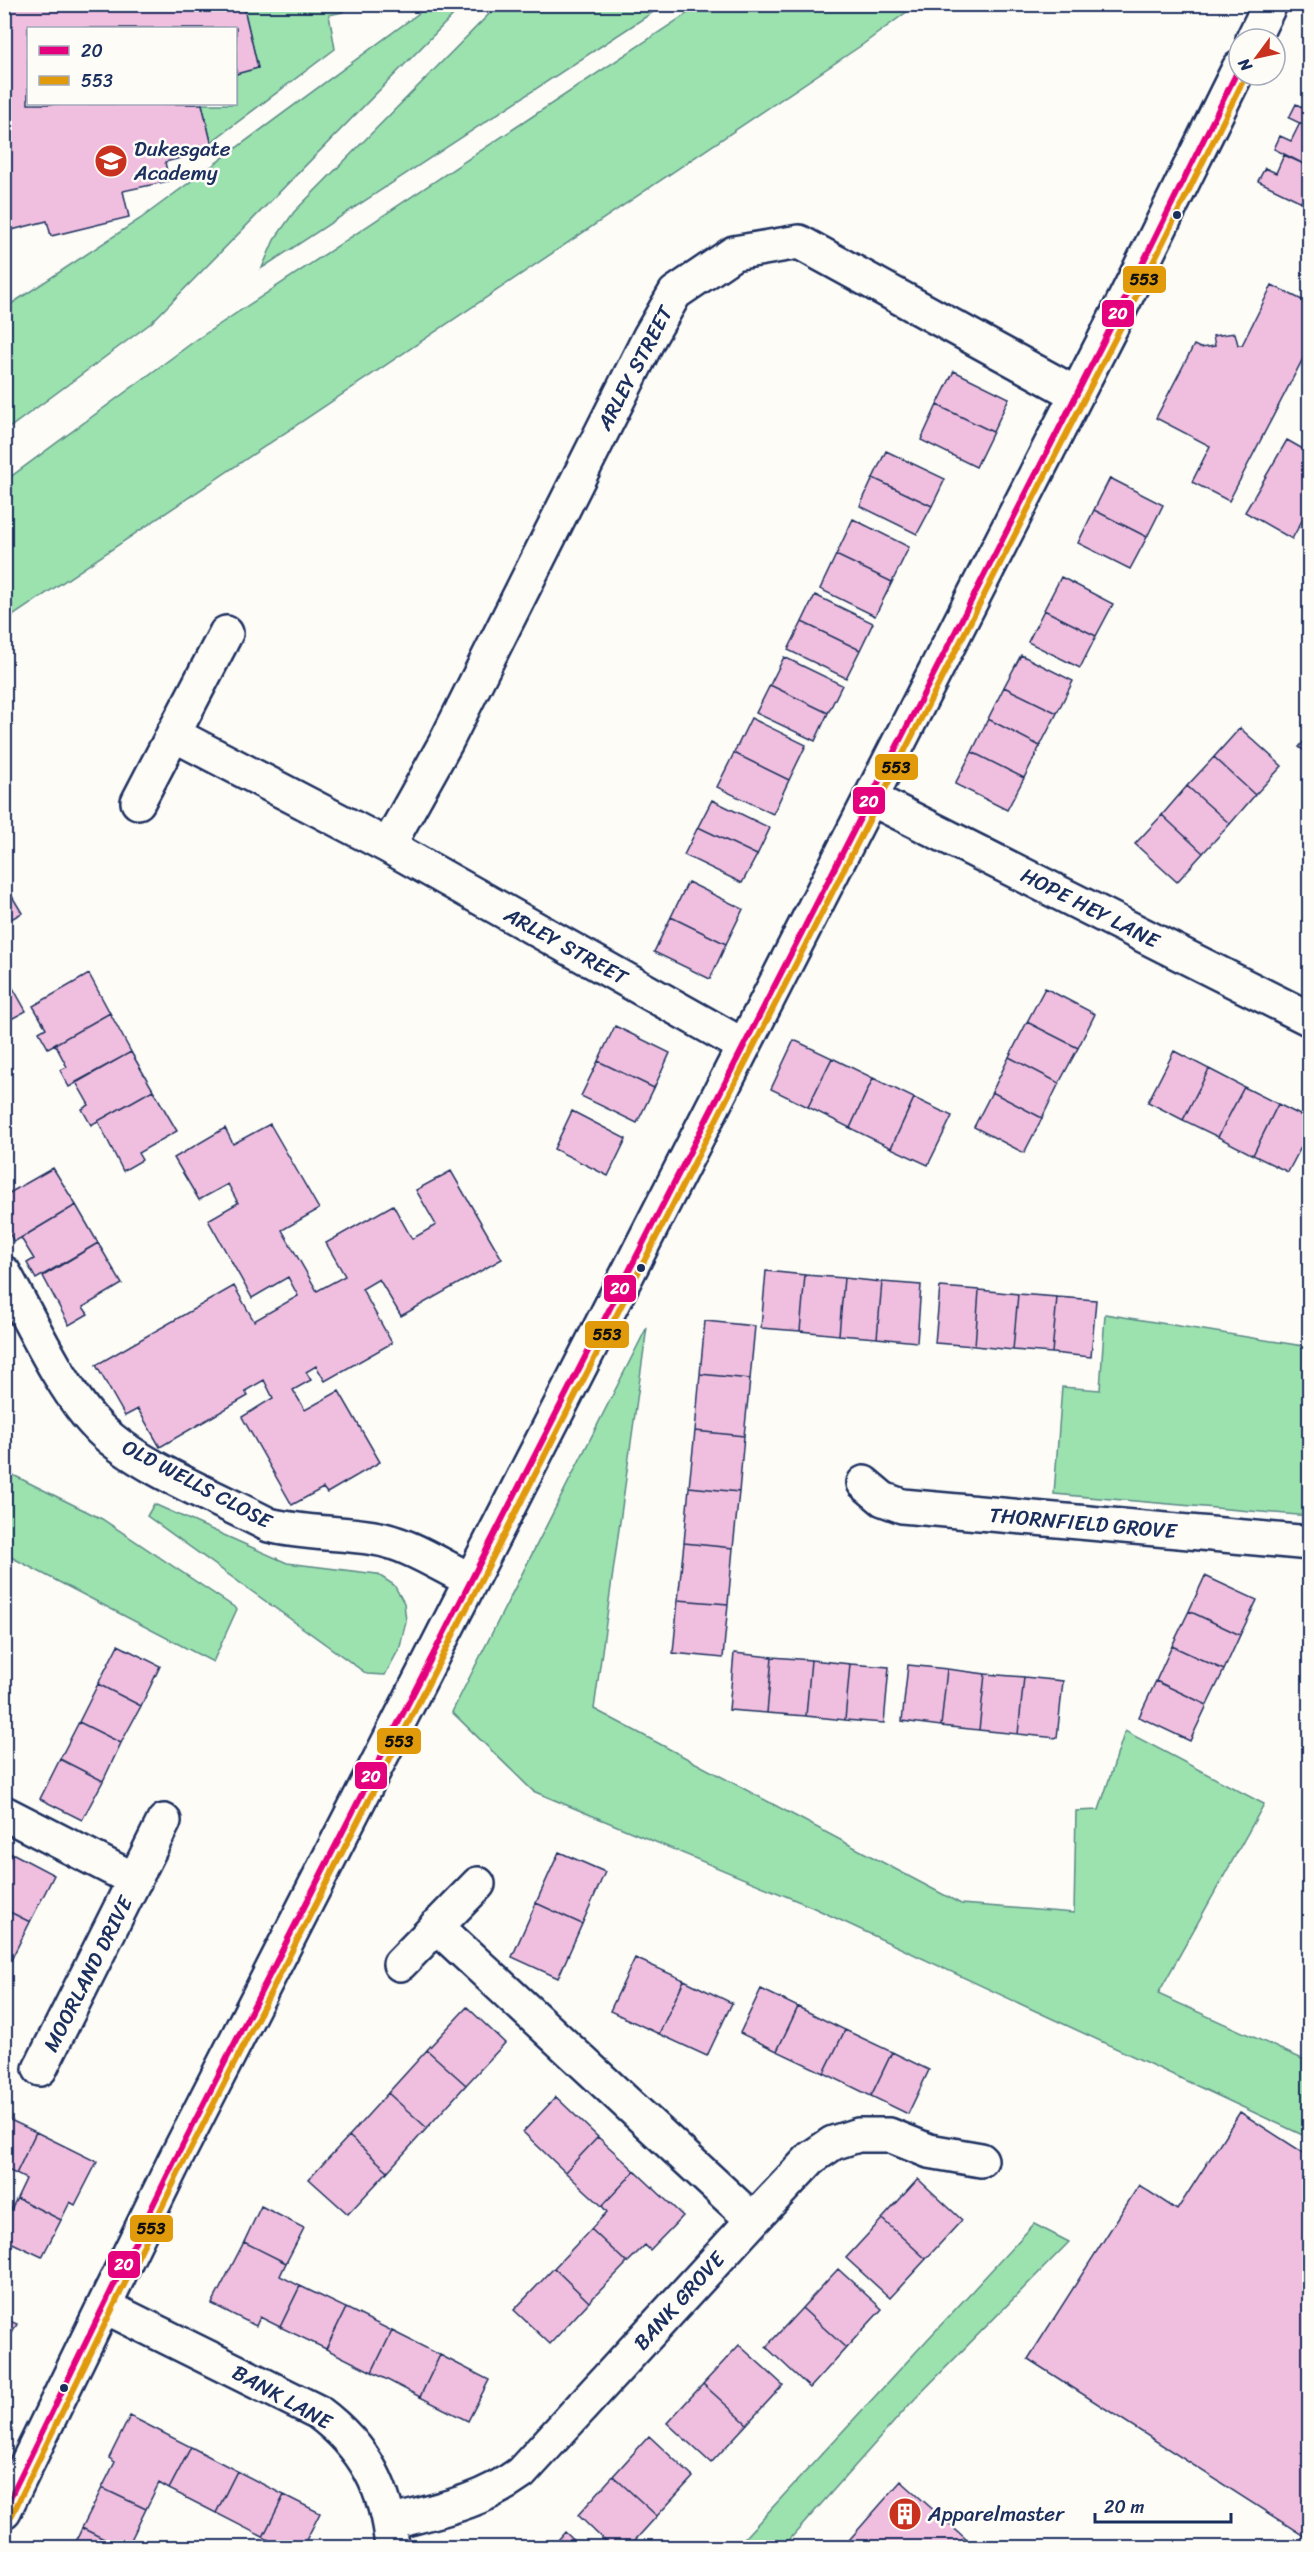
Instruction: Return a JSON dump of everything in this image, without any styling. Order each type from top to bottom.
[{"type":"street","points":[[1259,27],[1270,4]]},
{"type":"street","points":[[4,2511],[174,2162],[1076,394],[1230,87]]},
{"type":"street","name":"ARLEY STREET","points":[[388,846],[446,742],[650,336],[675,292],[735,253],[799,242],[1076,394]]},
{"type":"street","points":[[138,802],[226,633]]},
{"type":"street","name":"ARLEY STREET","points":[[174,734],[388,846],[744,1046]]},
{"type":"street","name":"HOPE HEY LANE","points":[[870,798],[1310,1019]]},
{"type":"street","name":"OLD WELLS CLOSE","points":[[4,1273],[78,1402],[100,1429],[123,1448],[269,1525],[292,1531],[375,1538],[396,1544],[471,1581]]},
{"type":"street","name":"THORNFIELD GROVE","points":[[864,1483],[883,1499],[902,1506],[1310,1543]]},
{"type":"street","name":"MOORLAND DRIVE","points":[[4,1813],[135,1880]]},
{"type":"street","name":"MOORLAND DRIVE","points":[[40,2069],[164,1821]]},
{"type":"street","points":[[400,1964],[478,1884]]},
{"type":"street","points":[[436,1926],[753,2220]]},
{"type":"street","name":"BANK GROVE","points":[[391,2535],[476,2500],[500,2488],[521,2473],[811,2158],[833,2143],[858,2135],[889,2135],[929,2151],[981,2160]]},
{"type":"street","name":"BANK LANE","points":[[104,2306],[318,2412],[343,2431],[364,2457],[375,2479],[391,2535]]},
{"type":"green space","points":[[499,4],[664,5],[262,268],[274,240],[294,212]]},
{"type":"green space","points":[[243,5],[341,5],[343,12],[329,15],[335,49],[211,142],[202,105],[237,105],[237,74],[258,68]]},
{"type":"green space","points":[[430,5],[463,5],[151,323],[5,431],[5,308],[140,219]]},
{"type":"green space","points":[[700,5],[916,5],[862,45],[5,621],[5,481],[196,340]]},
{"type":"green space","points":[[1105,1314],[1309,1347],[1309,1516],[1054,1494],[1062,1387],[1100,1390]]},
{"type":"green space","points":[[647,1327],[594,1709],[961,1904],[1074,1913],[1076,1811],[1099,1810],[1125,1731],[1264,1804],[1158,1994],[1309,2062],[1309,2138],[812,1907],[533,1791],[452,1712]]},
{"type":"green space","points":[[5,1471],[102,1519],[237,1609],[213,1662],[7,1555],[5,1558]]},
{"type":"green space","points":[[154,1504],[287,1563],[377,1574],[394,1585],[404,1603],[406,1621],[400,1647],[385,1675],[367,1674],[147,1516]]},
{"type":"green space","points":[[1034,2224],[1069,2242],[909,2405],[783,2547],[736,2547]]},
{"type":"building","points":[[4,4],[243,4],[258,68],[237,74],[237,27],[27,27],[27,105],[202,105],[213,150],[165,162],[169,181],[123,191],[129,217],[51,236],[47,221],[4,232]]},
{"type":"building","points":[[1310,103],[1310,128],[1289,118],[1296,104],[1306,109]]},
{"type":"building","points":[[1300,123],[1310,128],[1310,167],[1274,149],[1280,136],[1291,141]]},
{"type":"building","points":[[1284,155],[1310,167],[1310,206],[1258,181],[1265,168],[1276,173]]},
{"type":"building","points":[[1272,285],[1310,304],[1310,345],[1229,501],[1192,482],[1210,446],[1156,418],[1194,345],[1200,348],[1215,346],[1213,336],[1235,333],[1238,345],[1242,345]]},
{"type":"building","points":[[954,371],[1009,398],[993,432],[937,405]]},
{"type":"building","points":[[937,405],[993,432],[976,467],[921,440]]},
{"type":"building","points":[[1287,440],[1310,453],[1310,518],[1305,515],[1292,539],[1245,512]]},
{"type":"building","points":[[886,451],[945,479],[932,506],[873,478]]},
{"type":"building","points":[[873,478],[932,506],[917,534],[860,506]]},
{"type":"building","points":[[1110,478],[1163,505],[1147,537],[1094,510]]},
{"type":"building","points":[[1094,510],[1147,537],[1130,569],[1078,543]]},
{"type":"building","points":[[853,519],[909,547],[892,582],[836,555]]},
{"type":"building","points":[[836,555],[892,582],[875,616],[820,589]]},
{"type":"building","points":[[1061,577],[1113,604],[1096,636],[1044,610]]},
{"type":"building","points":[[815,595],[873,623],[860,650],[802,622]]},
{"type":"building","points":[[1044,610],[1096,636],[1080,668],[1028,642]]},
{"type":"building","points":[[802,622],[860,650],[846,678],[788,650]]},
{"type":"building","points":[[1021,655],[1073,681],[1057,713],[1004,687]]},
{"type":"building","points":[[784,657],[842,685],[828,713],[770,685]]},
{"type":"building","points":[[770,685],[828,713],[815,741],[756,713]]},
{"type":"building","points":[[1004,687],[1057,713],[1040,746],[988,719]]},
{"type":"building","points":[[751,718],[806,745],[789,780],[734,753]]},
{"type":"building","points":[[988,719],[1040,746],[1024,778],[972,752]]},
{"type":"building","points":[[1240,728],[1282,766],[1255,795],[1214,757]]},
{"type":"building","points":[[1310,734],[1310,755],[1299,747]]},
{"type":"building","points":[[972,752],[1024,778],[1007,810],[955,784]]},
{"type":"building","points":[[734,753],[789,780],[773,814],[717,787]]},
{"type":"building","points":[[1214,757],[1255,795],[1230,824],[1187,786]]},
{"type":"building","points":[[1187,786],[1230,824],[1203,853],[1162,815]]},
{"type":"building","points":[[712,800],[770,828],[757,855],[698,827]]},
{"type":"building","points":[[1162,815],[1203,853],[1177,882],[1135,844]]},
{"type":"building","points":[[698,827],[757,855],[742,883],[684,855]]},
{"type":"building","points":[[688,882],[743,909],[726,944],[671,917]]},
{"type":"building","points":[[4,883],[22,913],[4,923]]},
{"type":"building","points":[[671,917],[726,944],[710,979],[654,952]]},
{"type":"building","points":[[4,972],[26,1011],[4,1023]]},
{"type":"building","points":[[89,974],[110,1013],[48,1048],[39,1032],[46,1028],[33,1006]]},
{"type":"building","points":[[1045,988],[1095,1014],[1078,1048],[1027,1022]]},
{"type":"building","points":[[110,1013],[131,1052],[69,1087],[60,1070],[67,1067],[55,1044]]},
{"type":"building","points":[[1027,1022],[1078,1048],[1059,1083],[1009,1057]]},
{"type":"building","points":[[615,1026],[670,1053],[654,1088],[598,1061]]},
{"type":"building","points":[[794,1040],[832,1058],[808,1107],[771,1089]]},
{"type":"building","points":[[1174,1051],[1209,1069],[1183,1120],[1148,1102]]},
{"type":"building","points":[[131,1052],[153,1090],[91,1125],[82,1109],[89,1105],[76,1082]]},
{"type":"building","points":[[1009,1057],[1059,1083],[1042,1118],[992,1092]]},
{"type":"building","points":[[832,1058],[873,1078],[850,1128],[808,1107]]},
{"type":"building","points":[[598,1061],[654,1088],[637,1123],[581,1096]]},
{"type":"building","points":[[1209,1069],[1244,1087],[1218,1137],[1183,1120]]},
{"type":"building","points":[[873,1078],[914,1098],[891,1148],[850,1128]]},
{"type":"building","points":[[1244,1087],[1278,1104],[1253,1155],[1218,1137]]},
{"type":"building","points":[[153,1090],[177,1131],[138,1153],[142,1160],[123,1171],[98,1121]]},
{"type":"building","points":[[992,1092],[1042,1118],[1024,1153],[974,1127]]},
{"type":"building","points":[[914,1098],[952,1116],[928,1165],[891,1148]]},
{"type":"building","points":[[1278,1104],[1310,1120],[1310,1130],[1288,1172],[1253,1155]]},
{"type":"building","points":[[572,1111],[626,1139],[608,1176],[554,1149]]},
{"type":"building","points":[[270,1124],[319,1209],[282,1230],[317,1291],[345,1276],[326,1243],[393,1205],[412,1239],[436,1225],[416,1190],[451,1171],[502,1259],[401,1316],[379,1279],[362,1289],[392,1343],[325,1381],[316,1366],[306,1372],[311,1380],[293,1390],[305,1410],[339,1391],[380,1462],[327,1493],[323,1488],[292,1505],[242,1417],[273,1398],[264,1380],[245,1391],[248,1396],[160,1447],[138,1409],[125,1416],[96,1365],[234,1286],[254,1321],[298,1296],[288,1277],[252,1298],[208,1220],[238,1203],[228,1184],[199,1200],[174,1158],[225,1128],[233,1144]]},
{"type":"building","points":[[53,1168],[76,1205],[14,1242],[5,1225],[11,1221],[4,1210],[4,1196]]},
{"type":"building","points":[[76,1205],[98,1243],[36,1279],[27,1263],[34,1259],[21,1238]]},
{"type":"building","points":[[98,1243],[122,1284],[83,1307],[88,1314],[69,1325],[43,1276]]},
{"type":"building","points":[[766,1271],[805,1275],[800,1331],[761,1328]]},
{"type":"building","points":[[805,1275],[844,1278],[839,1335],[800,1331]]},
{"type":"building","points":[[844,1278],[882,1282],[877,1338],[839,1335]]},
{"type":"building","points":[[882,1282],[921,1285],[917,1342],[877,1338]]},
{"type":"building","points":[[940,1287],[979,1290],[975,1346],[935,1343]]},
{"type":"building","points":[[979,1290],[1018,1294],[1013,1350],[975,1346]]},
{"type":"building","points":[[1018,1294],[1057,1297],[1052,1353],[1013,1350]]},
{"type":"building","points":[[1057,1297],[1096,1300],[1091,1357],[1052,1353]]},
{"type":"building","points":[[705,1321],[755,1326],[750,1379],[700,1374]]},
{"type":"building","points":[[700,1374],[750,1379],[744,1436],[695,1431]]},
{"type":"building","points":[[695,1431],[744,1436],[739,1492],[689,1487]]},
{"type":"building","points":[[689,1487],[739,1492],[733,1548],[684,1543]]},
{"type":"building","points":[[684,1543],[733,1548],[728,1604],[678,1600]]},
{"type":"building","points":[[1205,1576],[1257,1600],[1240,1635],[1189,1611]]},
{"type":"building","points":[[678,1600],[728,1604],[723,1658],[673,1653]]},
{"type":"building","points":[[1189,1611],[1240,1635],[1224,1670],[1172,1646]]},
{"type":"building","points":[[118,1645],[160,1666],[141,1706],[98,1684]]},
{"type":"building","points":[[1172,1646],[1224,1670],[1207,1705],[1156,1681]]},
{"type":"building","points":[[734,1653],[772,1657],[767,1713],[729,1710]]},
{"type":"building","points":[[772,1657],[811,1660],[806,1716],[767,1713]]},
{"type":"building","points":[[811,1660],[850,1664],[845,1720],[806,1716]]},
{"type":"building","points":[[850,1664],[889,1667],[884,1723],[845,1720]]},
{"type":"building","points":[[908,1665],[947,1669],[941,1726],[902,1721]]},
{"type":"building","points":[[947,1669],[985,1674],[979,1730],[941,1726]]},
{"type":"building","points":[[985,1674],[1024,1677],[1018,1734],[979,1730]]},
{"type":"building","points":[[1024,1677],[1063,1681],[1057,1738],[1018,1734]]},
{"type":"building","points":[[1156,1681],[1207,1705],[1190,1741],[1139,1717]]},
{"type":"building","points":[[98,1684],[141,1706],[121,1743],[79,1722]]},
{"type":"building","points":[[79,1722],[121,1743],[103,1781],[60,1759]]},
{"type":"building","points":[[60,1759],[103,1781],[82,1820],[40,1799]]},
{"type":"building","points":[[559,1852],[605,1872],[582,1924],[536,1903]]},
{"type":"building","points":[[12,1853],[54,1875],[30,1922],[4,1909],[4,1868]]},
{"type":"building","points":[[536,1903],[582,1924],[558,1978],[512,1957]]},
{"type":"building","points":[[4,1909],[30,1922],[6,1970],[4,1969]]},
{"type":"building","points":[[635,1958],[684,1980],[659,2034],[610,2011]]},
{"type":"building","points":[[684,1980],[732,2003],[707,2056],[659,2034]]},
{"type":"building","points":[[761,1989],[798,2007],[777,2051],[740,2033]]},
{"type":"building","points":[[467,2007],[505,2043],[466,2085],[427,2050]]},
{"type":"building","points":[[798,2007],[845,2030],[824,2073],[777,2051]]},
{"type":"building","points":[[845,2030],[892,2052],[871,2096],[824,2073]]},
{"type":"building","points":[[427,2050],[466,2085],[427,2128],[388,2093]]},
{"type":"building","points":[[892,2052],[929,2070],[908,2114],[871,2096]]},
{"type":"building","points":[[388,2093],[427,2128],[388,2171],[349,2136]]},
{"type":"building","points":[[556,2097],[598,2137],[565,2172],[523,2132]]},
{"type":"building","points":[[1240,2112],[1310,2157],[1310,2540],[1028,2359],[1139,2185],[1177,2210]]},
{"type":"building","points":[[4,2117],[36,2132],[16,2174],[4,2168]]},
{"type":"building","points":[[36,2132],[97,2162],[75,2205],[70,2202],[61,2220],[17,2198],[26,2179],[16,2174]]},
{"type":"building","points":[[349,2136],[388,2171],[348,2214],[309,2179]]},
{"type":"building","points":[[598,2137],[635,2171],[602,2206],[565,2172]]},
{"type":"building","points":[[635,2171],[683,2216],[650,2250],[645,2245],[627,2263],[591,2229],[607,2212],[602,2206]]},
{"type":"building","points":[[918,2179],[962,2220],[926,2259],[882,2219]]},
{"type":"building","points":[[17,2198],[61,2220],[42,2257],[4,2239],[4,2223]]},
{"type":"building","points":[[261,2206],[304,2228],[286,2263],[244,2242]]},
{"type":"building","points":[[882,2219],[926,2259],[890,2298],[846,2258]]},
{"type":"building","points":[[591,2229],[627,2263],[589,2302],[554,2268]]},
{"type":"building","points":[[244,2242],[286,2263],[280,2276],[300,2286],[280,2327],[260,2317],[256,2326],[212,2304]]},
{"type":"building","points":[[554,2268],[589,2302],[550,2344],[514,2310]]},
{"type":"building","points":[[838,2269],[882,2309],[846,2348],[802,2308]]},
{"type":"building","points":[[300,2286],[346,2308],[326,2349],[280,2327]]},
{"type":"building","points":[[346,2308],[392,2331],[372,2372],[326,2349]]},
{"type":"building","points":[[802,2308],[846,2348],[810,2388],[766,2347]]},
{"type":"building","points":[[4,2309],[9,2312],[5,2319],[17,2324],[4,2348]]},
{"type":"building","points":[[392,2331],[440,2355],[420,2397],[372,2372]]},
{"type":"building","points":[[739,2345],[783,2385],[747,2424],[703,2384]]},
{"type":"building","points":[[440,2355],[489,2380],[468,2421],[420,2397]]},
{"type":"building","points":[[703,2384],[747,2424],[711,2463],[667,2423]]},
{"type":"building","points":[[130,2416],[191,2447],[169,2489],[159,2483],[146,2509],[102,2488],[115,2462],[109,2458]]},
{"type":"building","points":[[649,2436],[693,2477],[657,2516],[613,2476]]},
{"type":"building","points":[[191,2447],[237,2471],[216,2513],[169,2489]]},
{"type":"building","points":[[237,2471],[284,2495],[263,2537],[216,2513]]},
{"type":"building","points":[[613,2476],[657,2516],[628,2548],[612,2548],[578,2515]]},
{"type":"building","name":"Apparelmaster","points":[[901,2481],[976,2548],[842,2548]]},
{"type":"building","points":[[102,2488],[146,2509],[127,2548],[122,2548],[82,2528]]},
{"type":"building","points":[[284,2495],[320,2513],[302,2548],[284,2548],[263,2537]]},
{"type":"building","points":[[82,2528],[122,2548],[73,2548]]},
{"type":"building","points":[[565,2532],[582,2548],[551,2548]]},
{"type":"transit line","name":"20","points":[[4,2510],[174,2162],[1113,323],[1230,87]]},
{"type":"transit line","name":"553","points":[[12,2515],[182,2166],[1121,327],[1240,87]]},
{"type":"place","name":"Dukesgate Academy","points":[[111,161]]},
{"type":"place","name":"Apparelmaster","points":[[905,2514]]}]
